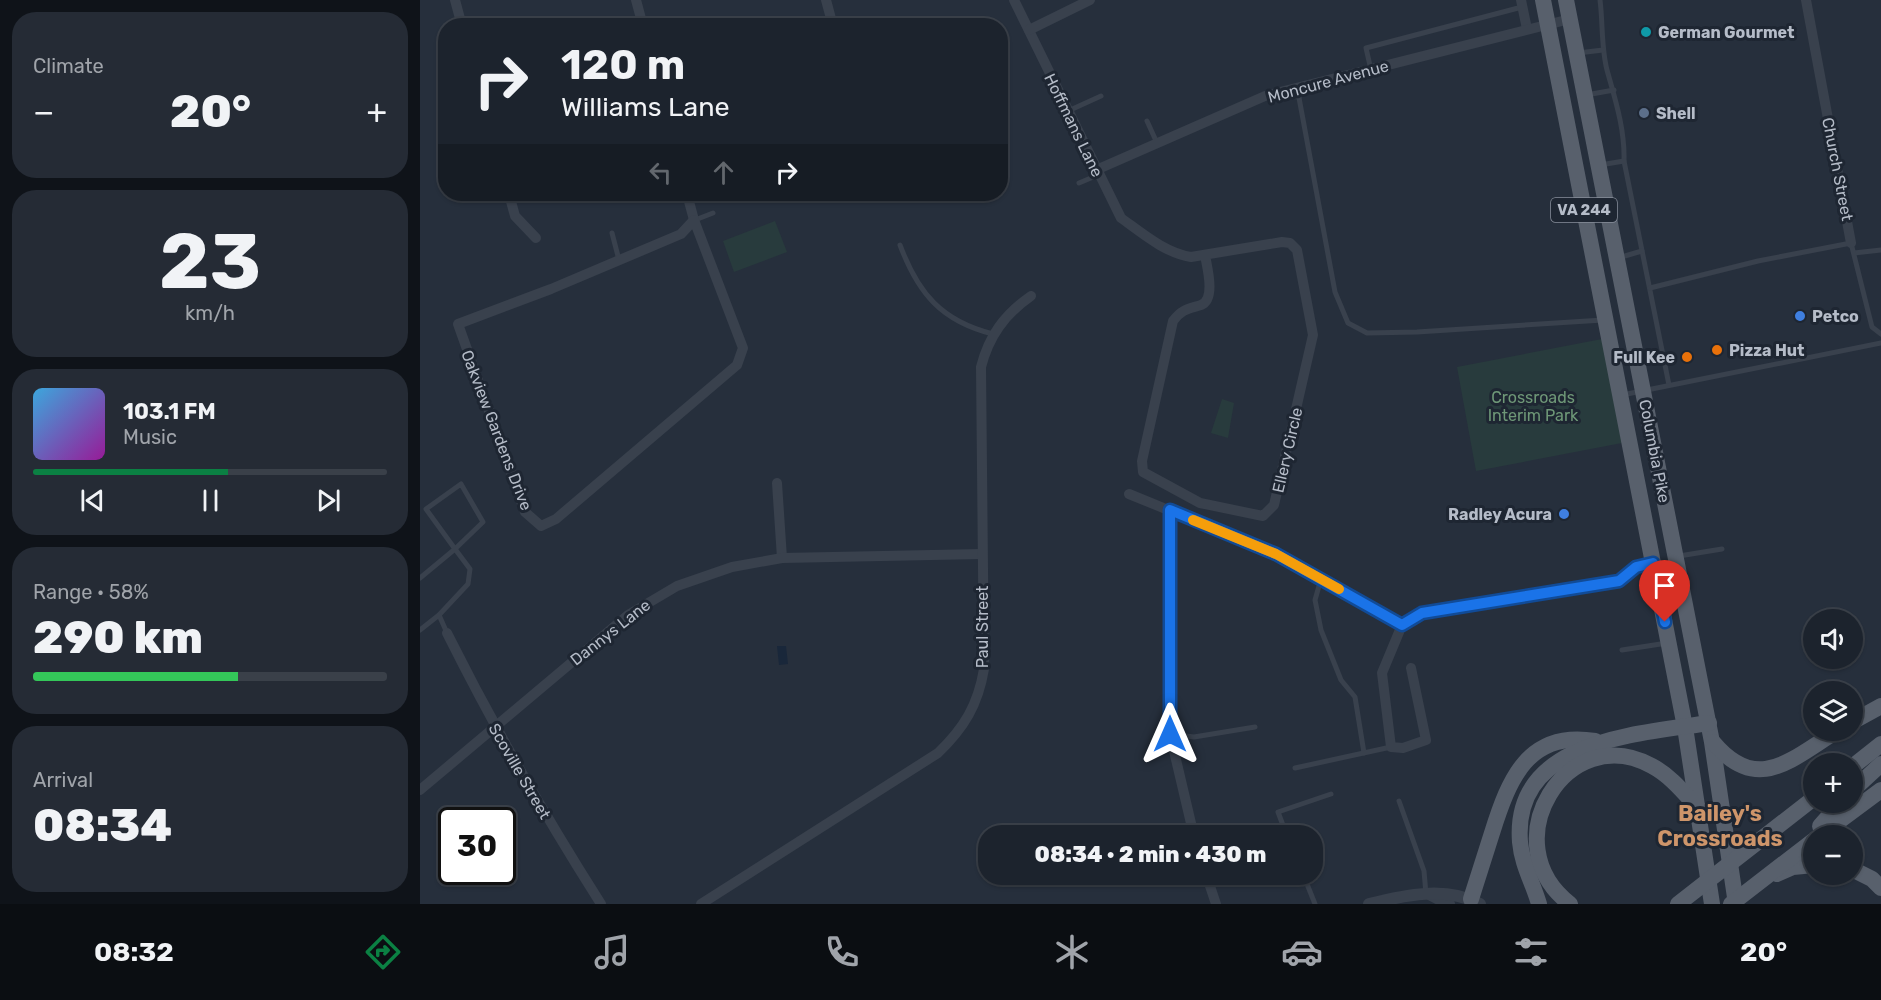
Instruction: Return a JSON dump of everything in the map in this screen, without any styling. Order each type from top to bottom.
[{"type":"main road","name":"Columbia Pike","points":[[1543,0],[1685,727],[1712,904]]},
{"type":"main road","name":"Columbia Pike","points":[[1566,0],[1709,723],[1736,904]]},
{"type":"main road","points":[[1863,716],[1881,706]]},
{"type":"main road","points":[[1539,904],[1522,858],[1520,839],[1526,804],[1534,787],[1559,759],[1585,746],[1709,723]]},
{"type":"main road","points":[[1475,902],[1504,794],[1521,766],[1535,752],[1563,739],[1577,738],[1602,742]]},
{"type":"main road","points":[[1712,742],[1737,764],[1754,770],[1766,770],[1819,741]]},
{"type":"main road","points":[[1863,758],[1881,744]]},
{"type":"main road","points":[[1570,904],[1550,884],[1542,872],[1536,842],[1536,827],[1544,802],[1560,780],[1572,770],[1599,759],[1629,757],[1664,774],[1699,809]]},
{"type":"main road","points":[[1863,780],[1881,764]]},
{"type":"main road","points":[[1834,825],[1881,790]]},
{"type":"main road","points":[[1678,902],[1803,807]]},
{"type":"main road","points":[[1793,861],[1833,813]]},
{"type":"main road","points":[[1731,904],[1765,878],[1793,861],[1803,851]]},
{"type":"main road","points":[[1793,861],[1803,863]]},
{"type":"main road","points":[[1863,874],[1881,888]]},
{"type":"street","points":[[455,0],[460,18]]},
{"type":"street","points":[[636,0],[641,18]]},
{"type":"street","points":[[826,0],[831,18]]},
{"type":"street","name":"Hoffmans Lane","points":[[1014,0],[1121,218],[1148,238]]},
{"type":"street","points":[[1029,30],[1090,0]]},
{"type":"street","name":"Church Street","points":[[1806,0],[1853,248]]},
{"type":"street","points":[[1521,3],[1527,29]]},
{"type":"street","name":"Moncure Avenue","points":[[1097,172],[1248,103],[1298,87],[1570,19]]},
{"type":"street","points":[[511,201],[515,216],[537,238]]},
{"type":"street","name":"Oakview Gardens Drive","points":[[689,201],[743,348],[737,365],[556,519],[541,526],[525,512],[458,324],[681,234],[694,220]]},
{"type":"street","name":"Ellery Circle","points":[[1148,238],[1182,255],[1205,255],[1282,242],[1290,243],[1297,250],[1313,335],[1274,505],[1263,516],[1200,503],[1143,472],[1142,461],[1173,321],[1181,310],[1203,304],[1208,300],[1205,255]]},
{"type":"street","name":"Paul Street","points":[[701,904],[938,753],[955,737],[975,705],[984,669],[980,378],[986,350],[993,334],[1003,318],[1031,296]]},
{"type":"street","points":[[777,483],[782,558]]},
{"type":"street","points":[[1129,494],[1276,554],[1402,625],[1382,673],[1391,747],[1403,748],[1426,740],[1411,668]]},
{"type":"street","points":[[1170,510],[1170,734],[1191,825]]},
{"type":"street","name":"Dannys Lane","points":[[420,790],[628,615],[652,599],[705,574],[782,558],[982,554]]},
{"type":"street","name":"Scoville Street","points":[[447,633],[494,727],[540,807],[601,904]]},
{"type":"street","points":[[1210,885],[1216,904]]},
{"type":"street","points":[[1369,904],[1396,897],[1451,893],[1475,902]]},
{"type":"street","points":[[1428,896],[1449,904]]},
{"type":"lane","points":[[1600,0],[1603,50],[1614,90],[1624,161],[1669,385]]},
{"type":"lane","points":[[1371,70],[1366,48],[1521,3]]},
{"type":"lane","points":[[1577,53],[1603,50]]},
{"type":"lane","points":[[1298,87],[1335,292],[1348,323],[1367,333],[1417,332],[1605,319]]},
{"type":"lane","points":[[1584,95],[1614,90]]},
{"type":"lane","points":[[1068,111],[1101,96]]},
{"type":"lane","points":[[1146,121],[1157,143]]},
{"type":"lane","points":[[1598,165],[1624,161]]},
{"type":"lane","points":[[1079,183],[1097,172]]},
{"type":"lane","points":[[694,220],[713,213]]},
{"type":"lane","points":[[612,233],[619,260]]},
{"type":"lane","points":[[900,245],[910,271],[934,304],[968,326],[993,334]]},
{"type":"lane","points":[[1650,288],[1758,261],[1853,248],[1881,250]]},
{"type":"lane","name":"Church Street","points":[[1853,248],[1872,327],[1881,334]]},
{"type":"lane","points":[[1617,259],[1642,251]]},
{"type":"lane","points":[[1620,396],[1881,343]]},
{"type":"lane","points":[[420,578],[455,549],[483,522],[461,484],[426,509],[455,549],[470,569],[468,584],[439,615],[420,630]]},
{"type":"lane","points":[[1676,556],[1722,549]]},
{"type":"lane","points":[[1402,625],[1422,613],[1619,581],[1636,567],[1653,563]]},
{"type":"lane","points":[[1321,579],[1315,600],[1321,630],[1341,680],[1355,697],[1364,753]]},
{"type":"lane","points":[[439,615],[447,633]]},
{"type":"lane","points":[[1622,650],[1669,642]]},
{"type":"lane","points":[[1170,734],[1194,737],[1255,727]]},
{"type":"lane","points":[[1295,768],[1391,747]]},
{"type":"lane","points":[[1283,825],[1278,812],[1331,794]]},
{"type":"lane","points":[[1399,801],[1424,871],[1428,896]]},
{"type":"lane","points":[[1307,885],[1315,904]]},
{"type":"green space","points":[[775,221],[787,252],[734,272],[723,241]]},
{"type":"green space","name":"Crossroads Interim Park","points":[[1602,339],[1622,443],[1476,471],[1457,367]]},
{"type":"green space","points":[[1222,399],[1234,403],[1228,438],[1211,433]]},
{"type":"water","points":[[777,646],[786,646],[788,664],[779,665]]},
{"type":"slow traffic","points":[[1193,520],[1276,554],[1339,589]]},
{"type":"place","name":"German Gourmet","points":[[1646,32]]},
{"type":"place","name":"Shell","points":[[1644,113]]},
{"type":"place","name":"Petco","points":[[1800,316]]},
{"type":"place","name":"Pizza Hut","points":[[1717,350]]},
{"type":"place","name":"Full Kee","points":[[1687,357]]},
{"type":"place","name":"Radley Acura","points":[[1564,514]]},
{"type":"district","name":"Bailey's Crossroads","points":[[1720,826]]},
{"type":"route","points":[[1170,734],[1170,510],[1276,554],[1402,625],[1422,613],[1619,581],[1636,567],[1653,563],[1665,622]]}]
